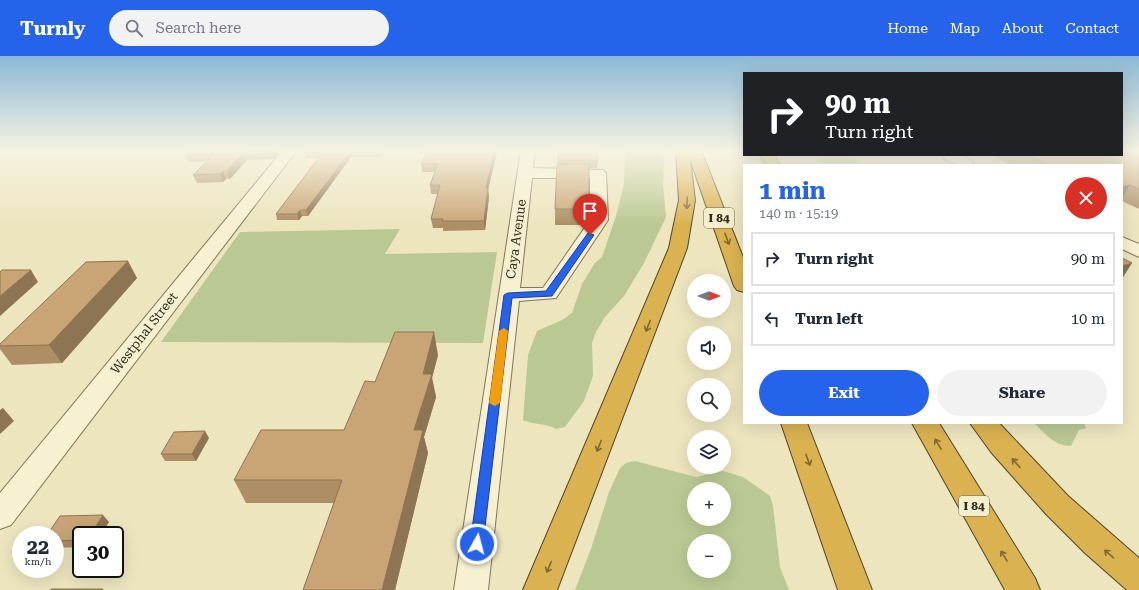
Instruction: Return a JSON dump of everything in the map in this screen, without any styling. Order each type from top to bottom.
[{"type":"highway","points":[[540,590],[642,341],[678,248],[687,204],[685,175]]},
{"type":"highway","name":"I 84","points":[[703,175],[743,283]]},
{"type":"highway","points":[[794,424],[855,590]]},
{"type":"highway","name":"I 84","points":[[926,424],[1023,590]]},
{"type":"highway","points":[[984,424],[1017,464],[1054,503],[1094,541],[1139,579]]},
{"type":"street","name":"Westphal Street","points":[[0,516],[270,175]]},
{"type":"street","name":"Caya Avenue","points":[[471,590],[524,175]]},
{"type":"street","points":[[508,295],[549,294],[582,248],[599,220],[598,175]]},
{"type":"street","points":[[1123,243],[1139,251]]},
{"type":"green space","points":[[624,175],[663,175],[666,217],[644,263],[624,296],[605,317],[596,332],[592,343],[593,376],[584,401],[565,427],[556,429],[527,422],[523,420],[528,355],[537,331],[562,320],[572,313],[582,284],[595,263],[602,257],[616,216],[624,184]]},
{"type":"green space","points":[[400,229],[385,254],[497,252],[483,343],[161,342],[240,232]]},
{"type":"green space","points":[[1035,424],[1084,424],[1086,428],[1079,430],[1071,446],[1060,444],[1051,439]]},
{"type":"green space","points":[[635,461],[696,477],[710,474],[731,473],[743,477],[770,496],[773,506],[780,567],[789,590],[575,590],[591,549],[609,492],[620,468],[626,463]]},
{"type":"building","points":[[306,175],[333,175],[306,210],[300,210],[297,214],[276,214]]},
{"type":"building","points":[[434,175],[489,175],[486,188],[488,188],[484,221],[442,221],[443,219],[431,219],[440,185],[430,185]]},
{"type":"building","points":[[557,175],[589,175],[589,203],[585,209],[555,209]]},
{"type":"building","points":[[1123,175],[1139,175],[1139,189],[1130,185],[1123,186]]},
{"type":"building","points":[[1123,258],[1132,263],[1123,266]]},
{"type":"building","points":[[128,261],[49,345],[0,346],[0,344],[86,262]]},
{"type":"building","points":[[2,270],[31,270],[0,296],[0,272]]},
{"type":"building","points":[[395,332],[434,332],[423,374],[432,374],[414,430],[423,430],[382,590],[303,590],[342,480],[234,480],[261,430],[344,430],[365,381],[375,382]]},
{"type":"building","points":[[205,431],[192,454],[161,454],[174,432]]},
{"type":"building","points":[[103,515],[96,526],[72,526],[72,540],[64,541],[64,526],[53,526],[60,516]]},
{"type":"building","points":[[51,589],[103,589],[50,590]]},
{"type":"slow traffic","points":[[495,403],[504,331]]},
{"type":"route","points":[[477,544],[508,295],[549,294],[590,235]]}]
